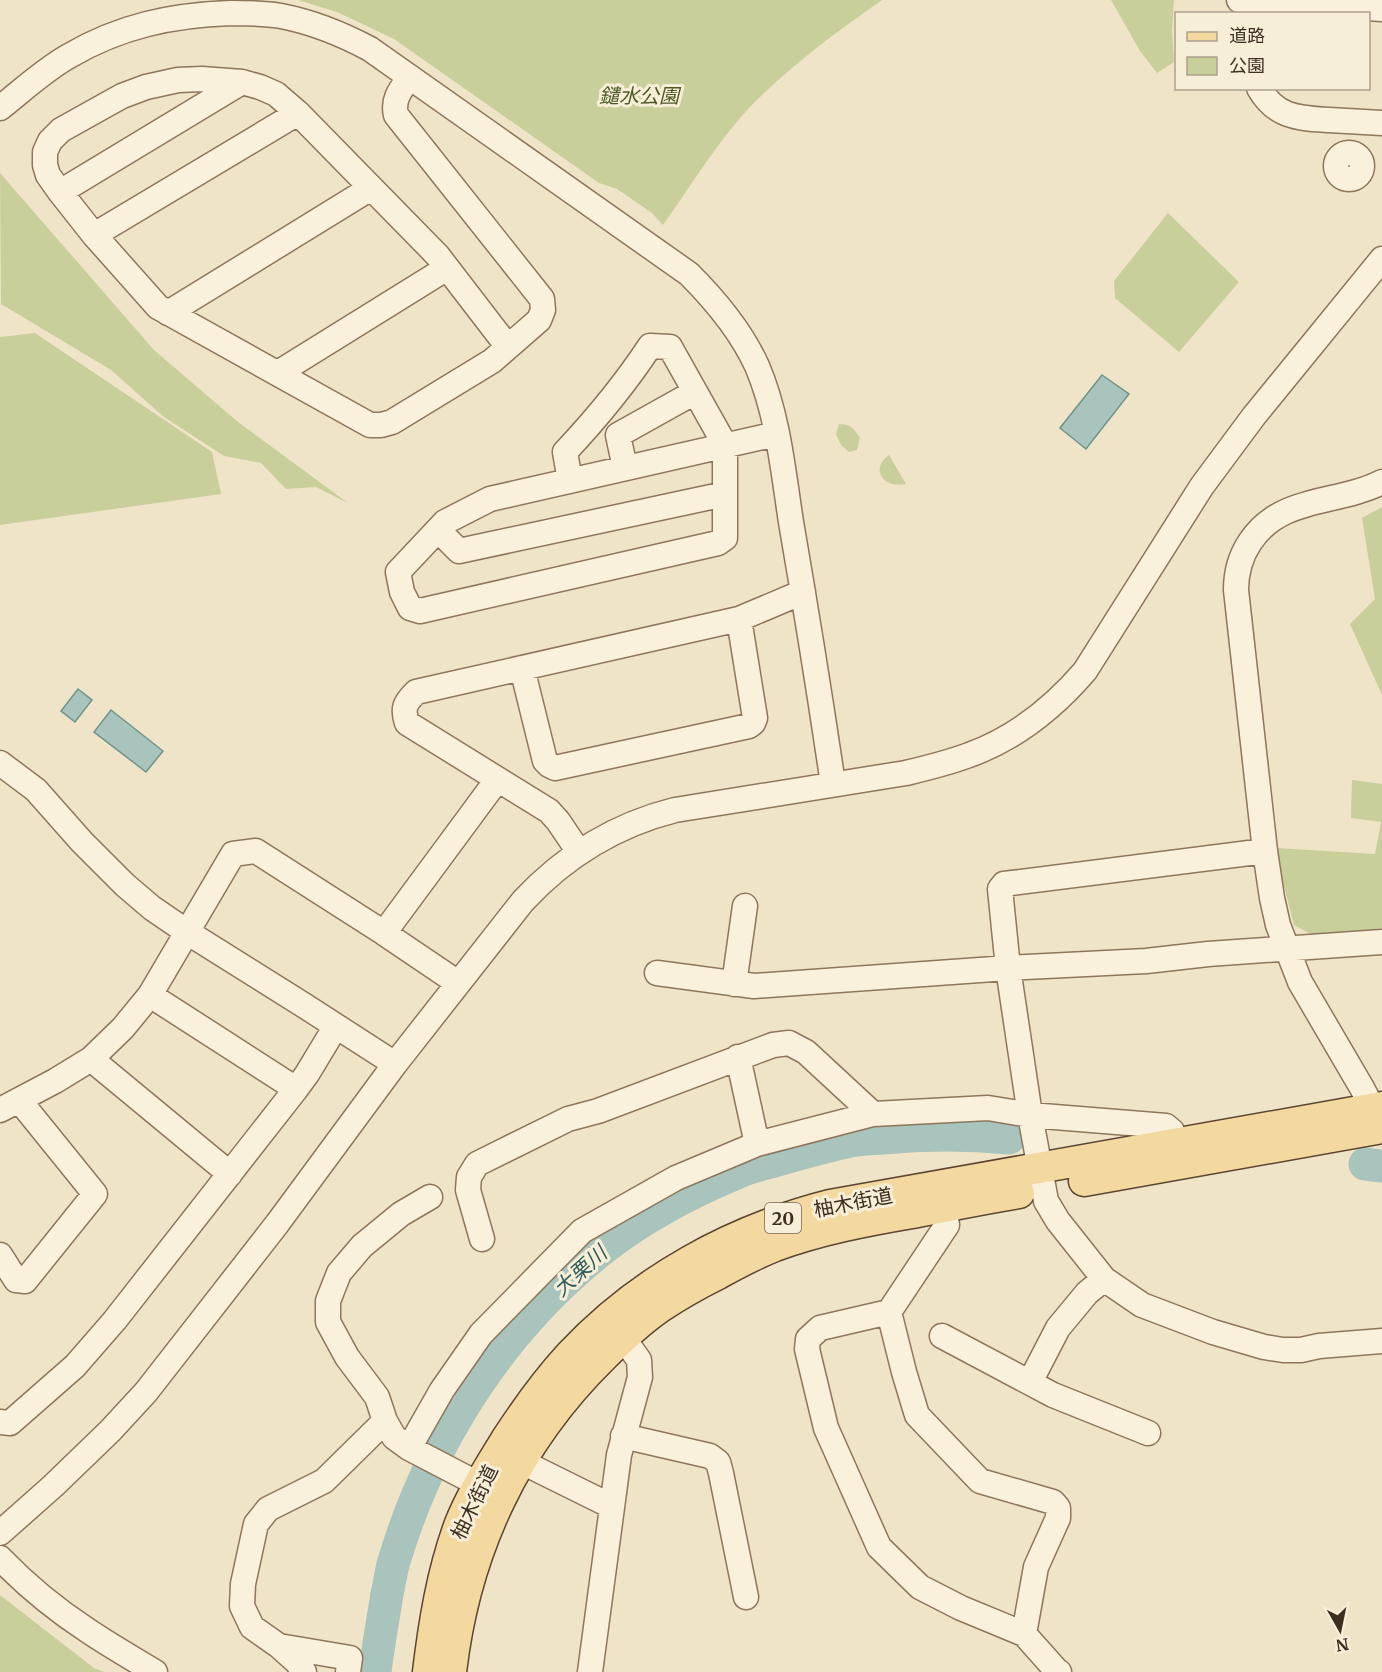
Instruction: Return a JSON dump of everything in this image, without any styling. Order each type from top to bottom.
[{"type":"main road","name":"柚木街道","points":[[450,1671],[461,1609],[475,1559],[489,1521],[520,1461],[640,1293],[692,1260],[733,1238],[781,1219],[830,1205],[1177,1143],[1380,1118]]},
{"type":"main road","name":"柚木街道","points":[[450,1671],[443,1581],[459,1525],[523,1414],[550,1378],[571,1354],[616,1327],[669,1302],[739,1262],[773,1247],[848,1225],[944,1207],[1040,1169],[1380,1118]]},
{"type":"street","points":[[1238,0],[1382,9]]},
{"type":"street","points":[[0,108],[37,77],[96,41],[142,25],[182,16],[258,6],[282,16],[331,30],[370,49],[689,274],[730,319],[756,366],[770,403],[803,591],[833,784]]},
{"type":"street","points":[[410,77],[394,102],[396,115],[542,298],[543,310],[539,320],[492,361],[392,422],[381,425],[370,424],[158,307],[94,235],[48,175],[45,165],[45,152],[50,141],[61,130],[122,96],[146,87],[194,79],[242,82],[260,87],[276,94],[298,113],[438,256],[508,347]]},
{"type":"street","points":[[60,192],[242,82]]},
{"type":"street","points":[[1260,90],[1275,108],[1298,118],[1382,123]]},
{"type":"street","points":[[94,235],[298,113]]},
{"type":"street","points":[[1350,154],[1352,121]]},
{"type":"street","points":[[168,313],[371,188]]},
{"type":"street","points":[[278,373],[447,268]]},
{"type":"street","points":[[0,1533],[110,1431],[140,1398],[277,1224],[394,1064],[458,982],[523,901],[553,872],[579,852],[624,826],[661,814],[940,765],[970,755],[1032,721],[1068,692],[1085,671],[1202,486],[1247,424],[1378,274]]},
{"type":"street","points":[[570,481],[565,452],[599,416],[650,346],[670,347],[725,446],[725,538],[718,543],[420,611],[410,608],[402,592],[398,572],[445,522],[490,499],[570,481],[625,468],[725,446],[776,434]]},
{"type":"street","points":[[625,468],[618,435],[695,392]]},
{"type":"street","points":[[1380,1118],[1307,995],[1278,925],[1265,851],[1236,580],[1240,559],[1257,532],[1281,513],[1369,488],[1382,482]]},
{"type":"street","points":[[438,530],[459,552],[725,494]]},
{"type":"street","points":[[579,852],[558,820],[549,811],[406,723],[403,713],[407,701],[416,692],[739,620],[803,591]]},
{"type":"street","points":[[522,668],[545,761],[555,768],[737,728],[753,723],[755,718],[739,620]]},
{"type":"street","points":[[0,763],[36,790],[82,842],[152,908],[187,933],[394,1064]]},
{"type":"street","points":[[384,933],[497,780]]},
{"type":"street","points":[[0,1255],[16,1280],[24,1281],[95,1194],[10,1105],[91,1059],[123,1028],[150,995],[233,854],[256,851],[458,982]]},
{"type":"street","points":[[1265,851],[1004,884],[1000,890],[1008,968],[1046,1201],[1051,1211],[1104,1279],[1142,1305],[1213,1332],[1264,1347],[1283,1350],[1382,1341]]},
{"type":"street","points":[[734,984],[745,906]]},
{"type":"street","points":[[657,973],[754,986],[1146,961],[1208,954],[1382,942]]},
{"type":"street","points":[[150,995],[296,1089]]},
{"type":"street","points":[[0,1422],[10,1423],[75,1366],[115,1320],[296,1089],[336,1026]]},
{"type":"street","points":[[482,1239],[468,1190],[469,1178],[477,1164],[568,1119],[598,1111],[773,1045],[789,1043],[806,1052],[873,1114]]},
{"type":"street","points":[[738,1057],[757,1144]]},
{"type":"street","points":[[91,1059],[230,1174]]},
{"type":"street","points":[[412,1449],[442,1390],[481,1334],[582,1231],[676,1178],[757,1144],[873,1114],[988,1108],[1031,1117],[1166,1126],[1172,1131],[1177,1143]]},
{"type":"street","points":[[430,1197],[400,1214],[362,1246],[339,1273],[328,1301],[328,1322],[347,1357],[377,1397],[385,1421],[394,1437],[480,1485]]},
{"type":"street","points":[[944,1207],[947,1225],[889,1312],[819,1328],[808,1339],[807,1349],[826,1428],[879,1547],[920,1587],[961,1608],[1024,1634],[1059,1672]]},
{"type":"street","points":[[1030,1382],[1058,1328],[1087,1293],[1104,1279]]},
{"type":"street","points":[[889,1312],[917,1415],[980,1481],[1053,1502],[1058,1508],[1058,1518],[1036,1567],[1024,1634]]},
{"type":"street","points":[[590,1672],[611,1506],[623,1436],[639,1384],[640,1373],[639,1360],[616,1327]]},
{"type":"street","points":[[942,1336],[1053,1395],[1148,1433]]},
{"type":"street","points":[[304,1672],[297,1662],[279,1646],[252,1627],[242,1606],[243,1584],[256,1524],[268,1509],[324,1481],[385,1421]]},
{"type":"street","points":[[623,1436],[710,1456],[718,1462],[746,1597]]},
{"type":"street","points":[[520,1461],[611,1506]]},
{"type":"street","points":[[0,1558],[27,1585],[93,1634],[146,1666],[176,1672]]},
{"type":"street","points":[[279,1646],[350,1658],[348,1672]]},
{"type":"green space","name":"鑓水公園","points":[[298,0],[882,0],[813,50],[750,107],[715,149],[663,225],[652,213],[617,189],[599,183],[394,39],[337,12]]},
{"type":"green space","points":[[1111,0],[1174,0],[1172,31],[1174,62],[1157,73],[1140,51]]},
{"type":"green space","points":[[0,173],[154,350],[238,422],[348,503],[316,487],[286,489],[261,463],[224,456],[164,417],[111,370],[1,304]]},
{"type":"green space","points":[[1168,213],[1239,282],[1179,352],[1115,298],[1114,281]]},
{"type":"green space","points":[[35,333],[212,452],[221,494],[0,525],[0,337]]},
{"type":"green space","points":[[839,424],[854,429],[860,438],[857,450],[849,452],[841,445],[836,434]]},
{"type":"green space","points":[[889,455],[906,484],[891,484],[882,477],[880,466]]},
{"type":"green space","points":[[1382,507],[1382,695],[1350,624],[1375,599],[1362,518]]},
{"type":"green space","points":[[1352,780],[1382,784],[1382,928],[1318,938],[1294,925],[1279,867],[1277,848],[1375,854],[1381,822],[1351,818]]},
{"type":"green space","points":[[0,1595],[94,1668],[104,1672],[0,1672]]},
{"type":"water","points":[[1102,375],[1129,394],[1086,449],[1060,428]]},
{"type":"water","points":[[78,689],[92,700],[75,722],[61,711]]},
{"type":"water","points":[[111,710],[163,751],[146,772],[94,732]]},
{"type":"waterway","name":"大栗川","points":[[375,1672],[394,1562],[429,1469],[451,1427],[476,1386],[535,1311],[605,1247],[653,1215],[704,1187],[748,1169],[810,1151],[855,1140],[899,1137],[946,1135],[1009,1138]]},
{"type":"waterway","name":"大栗川","points":[[1365,1164],[1382,1166]]}]
